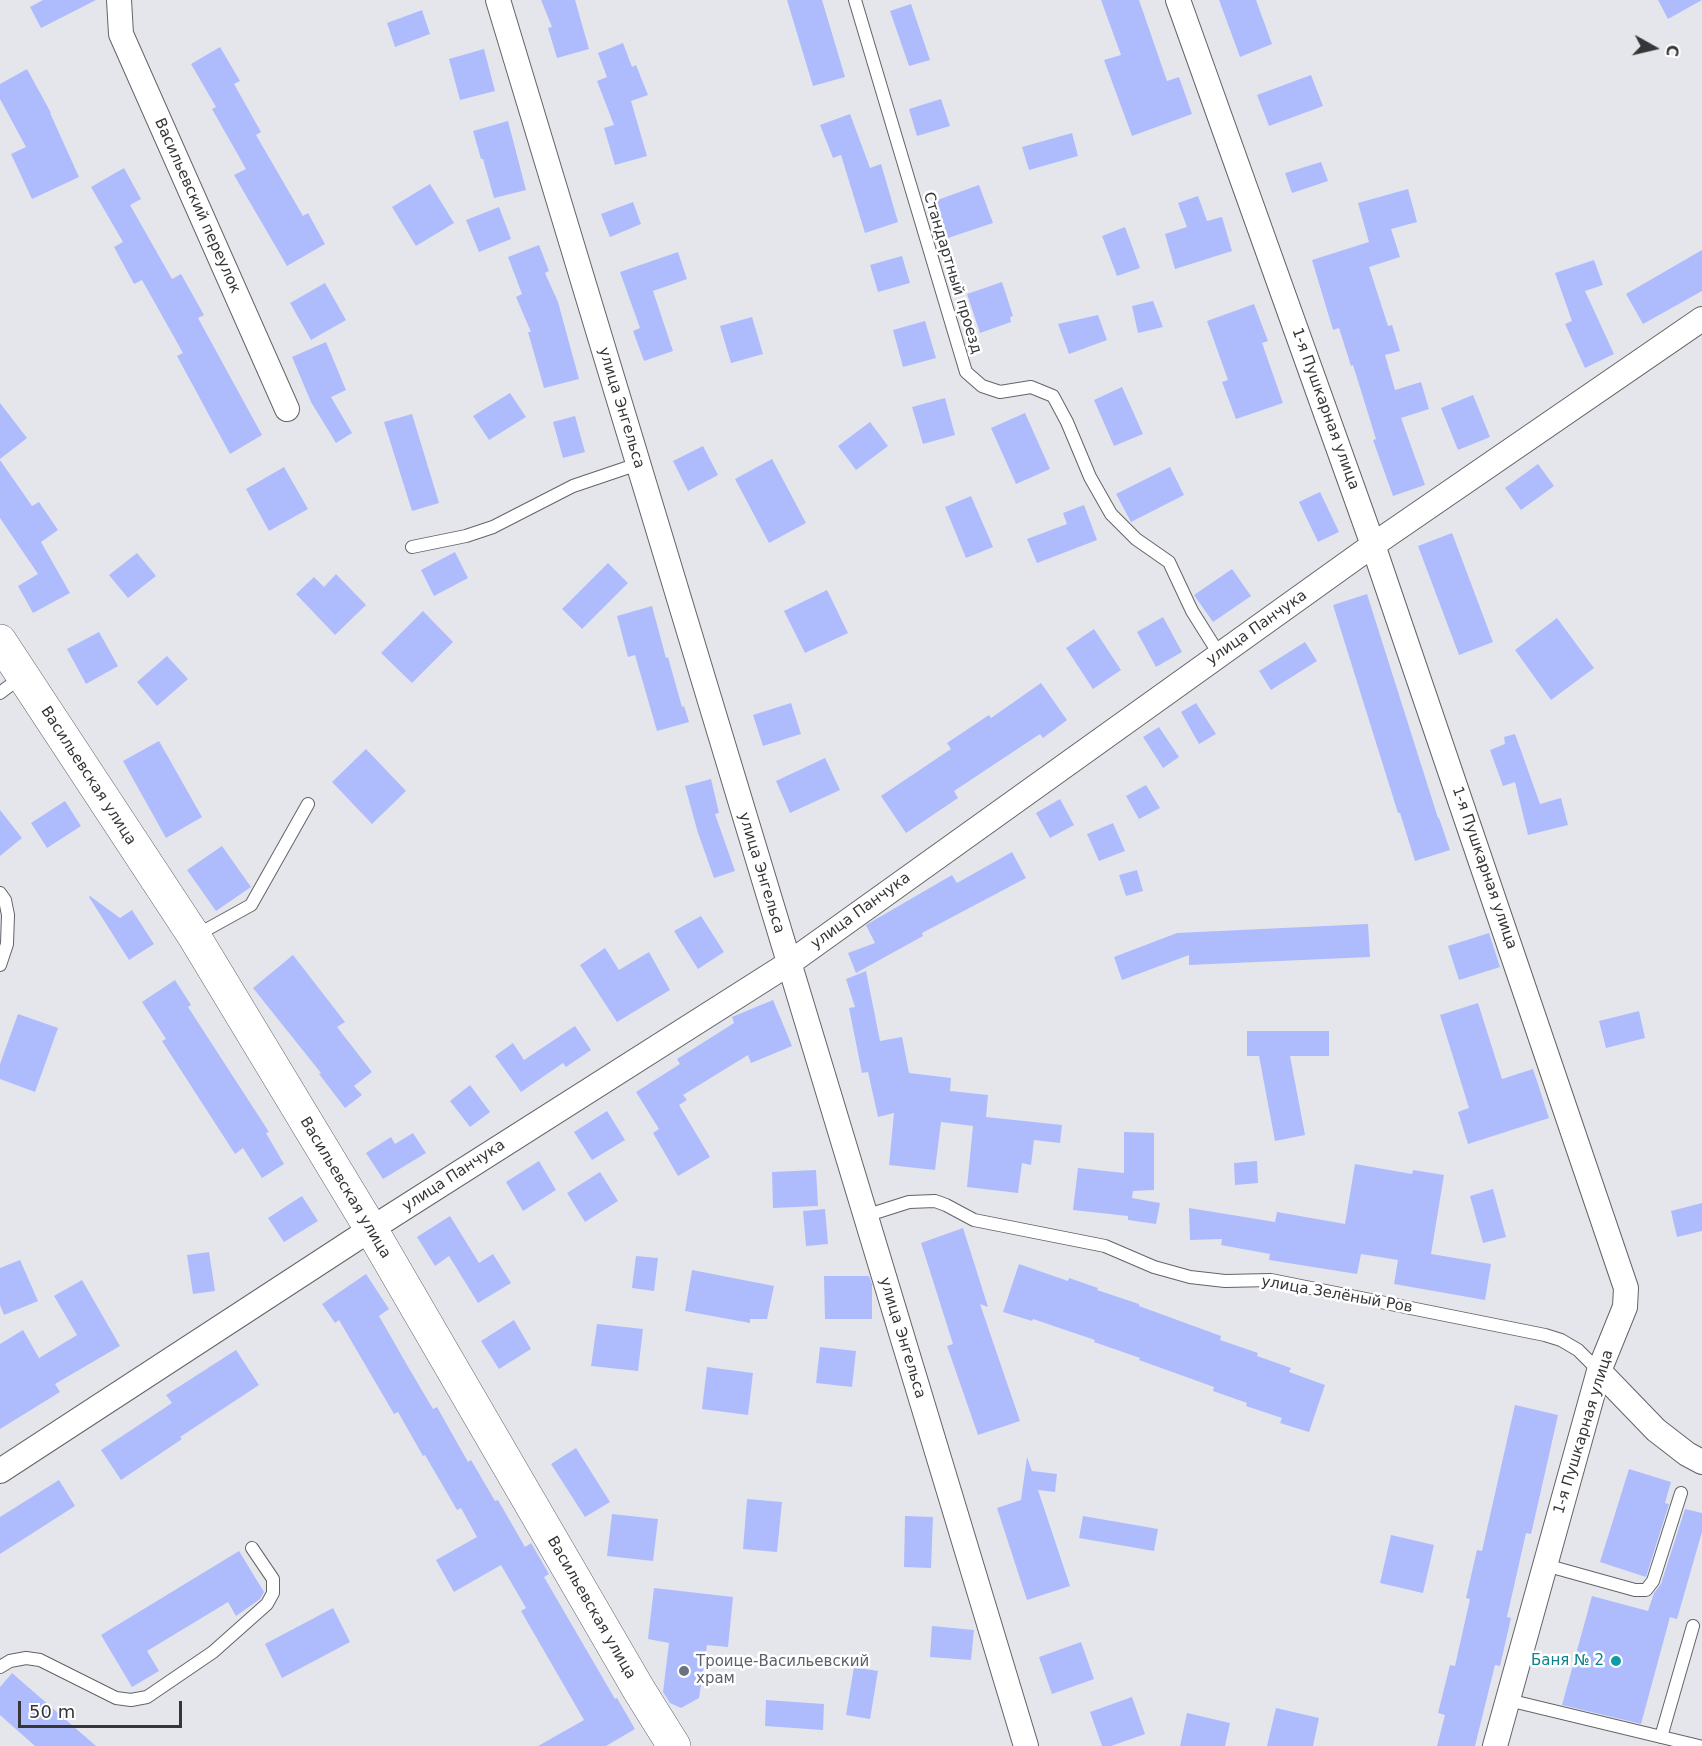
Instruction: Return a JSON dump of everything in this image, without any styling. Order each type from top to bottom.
[{"type":"main road","name":"Васильевская улица","points":[[0,641],[11,685],[194,936],[371,1229],[633,1680],[674,1746]]},
{"type":"street","name":"Васильевский переулок","points":[[119,0],[121,34],[287,410]]},
{"type":"street","name":"улица Энгельса","points":[[498,0],[1026,1746]]},
{"type":"street","name":"1-я Пушкарная улица","points":[[1178,0],[1373,545],[1626,1288],[1625,1307],[1599,1371],[1495,1746]]},
{"type":"street","name":"улица Панчука","points":[[0,1471],[371,1229],[788,964],[1373,545],[1702,319]]},
{"type":"street","name":"улица Зелёный Ров","points":[[1599,1371],[1656,1430],[1687,1454],[1702,1462]]},
{"type":"lane","name":"Стандартный проезд","points":[[855,0],[966,372],[982,386],[1000,392],[1030,387],[1053,396],[1067,422],[1090,477],[1111,514],[1136,539],[1169,562],[1192,611],[1219,654]]},
{"type":"lane","points":[[412,548],[466,536],[493,527],[573,486],[638,464]]},
{"type":"lane","points":[[194,936],[250,905],[308,804]]},
{"type":"lane","points":[[0,893],[5,900],[8,915],[7,944],[0,965]]},
{"type":"lane","name":"улица Зелёный Ров","points":[[865,1216],[923,1200],[935,1202],[946,1205],[974,1220],[1105,1246],[1154,1267],[1190,1276],[1225,1281],[1271,1280],[1545,1335],[1561,1340],[1578,1350],[1599,1371]]},
{"type":"lane","points":[[1545,1565],[1635,1590],[1646,1590],[1653,1581],[1681,1493]]},
{"type":"lane","points":[[0,1667],[10,1661],[40,1660],[116,1698],[131,1700],[147,1697],[213,1652],[267,1604],[273,1593],[273,1579],[252,1548]]},
{"type":"lane","points":[[1661,1737],[1693,1626]]},
{"type":"lane","points":[[1508,1700],[1699,1746]]},
{"type":"building","points":[[43,0],[96,0],[41,28],[30,7]]},
{"type":"building","points":[[541,0],[575,0],[589,49],[557,58],[548,28],[552,27]]},
{"type":"building","points":[[787,0],[822,0],[845,77],[813,86]]},
{"type":"building","points":[[1101,0],[1139,0],[1167,81],[1179,77],[1192,114],[1132,136],[1104,60],[1121,55]]},
{"type":"building","points":[[1219,0],[1256,0],[1272,44],[1240,57]]},
{"type":"building","points":[[1658,0],[1702,0],[1668,19]]},
{"type":"building","points":[[911,4],[930,60],[909,66],[890,11]]},
{"type":"building","points":[[422,10],[430,34],[395,47],[387,23]]},
{"type":"building","points":[[623,43],[632,67],[636,65],[648,95],[631,101],[647,156],[615,165],[604,128],[614,125],[597,81],[607,77],[598,53]]},
{"type":"building","points":[[220,47],[240,81],[234,84],[261,132],[256,135],[303,216],[308,213],[325,244],[287,266],[234,175],[246,169],[212,109],[216,107],[191,64]]},
{"type":"building","points":[[484,49],[495,91],[460,100],[449,59]]},
{"type":"building","points":[[27,69],[51,113],[79,177],[32,199],[11,154],[26,147],[0,99],[0,84]]},
{"type":"building","points":[[1311,75],[1323,106],[1269,126],[1257,95]]},
{"type":"building","points":[[941,99],[950,126],[917,136],[909,109]]},
{"type":"building","points":[[850,114],[870,168],[881,164],[898,222],[865,233],[841,155],[833,158],[820,125]]},
{"type":"building","points":[[508,121],[526,190],[494,198],[473,131]]},
{"type":"building","points":[[1072,133],[1078,156],[1029,170],[1022,147]]},
{"type":"building","points":[[1321,162],[1328,181],[1292,193],[1285,173]]},
{"type":"building","points":[[124,168],[141,199],[130,205],[172,279],[181,274],[204,315],[198,318],[262,435],[230,454],[177,356],[183,353],[142,280],[134,284],[114,247],[123,242],[91,187]]},
{"type":"building","points":[[430,184],[454,223],[416,246],[392,207]]},
{"type":"building","points":[[979,185],[993,223],[945,239],[932,202]]},
{"type":"building","points":[[1408,189],[1417,222],[1391,229],[1400,257],[1369,267],[1388,326],[1392,325],[1400,351],[1385,355],[1395,390],[1421,382],[1429,409],[1401,418],[1425,485],[1393,496],[1373,440],[1376,439],[1353,365],[1351,366],[1339,328],[1333,330],[1312,260],[1369,242],[1358,203]]},
{"type":"building","points":[[1198,196],[1207,221],[1222,217],[1232,251],[1175,269],[1165,234],[1187,227],[1178,203]]},
{"type":"building","points":[[633,202],[641,224],[610,237],[601,214]]},
{"type":"building","points":[[499,207],[511,239],[479,252],[466,220]]},
{"type":"building","points":[[1125,227],[1140,268],[1117,276],[1102,236]]},
{"type":"building","points":[[539,245],[549,271],[545,273],[558,302],[579,379],[544,388],[528,332],[531,332],[516,297],[522,294],[508,257]]},
{"type":"building","points":[[1702,250],[1702,291],[1643,324],[1626,294]]},
{"type":"building","points":[[678,252],[687,279],[653,291],[673,351],[644,361],[633,331],[640,328],[620,272]]},
{"type":"building","points":[[902,256],[910,283],[878,292],[870,265]]},
{"type":"building","points":[[1594,260],[1603,285],[1585,291],[1614,354],[1585,368],[1565,324],[1572,321],[1555,273]]},
{"type":"building","points":[[1002,282],[1013,316],[1010,317],[1011,322],[980,333],[967,294]]},
{"type":"building","points":[[325,283],[346,320],[311,340],[290,303]]},
{"type":"building","points":[[1153,301],[1163,327],[1138,333],[1132,306]]},
{"type":"building","points":[[1254,304],[1268,341],[1262,343],[1283,403],[1236,419],[1222,382],[1228,380],[1207,321]]},
{"type":"building","points":[[1098,315],[1107,340],[1069,354],[1058,324]]},
{"type":"building","points":[[752,317],[763,354],[731,363],[720,326]]},
{"type":"building","points":[[925,321],[936,358],[903,367],[893,330]]},
{"type":"building","points":[[326,342],[346,390],[331,397],[352,433],[336,443],[311,402],[292,357]]},
{"type":"building","points":[[1122,387],[1143,434],[1114,446],[1094,400]]},
{"type":"building","points":[[510,393],[526,417],[489,440],[473,416]]},
{"type":"building","points":[[1473,395],[1490,437],[1458,450],[1441,408]]},
{"type":"building","points":[[945,398],[955,435],[923,444],[912,407]]},
{"type":"building","points":[[0,403],[27,438],[0,459]]},
{"type":"building","points":[[1025,413],[1050,469],[1016,484],[991,428]]},
{"type":"building","points":[[412,414],[439,503],[412,511],[384,422]]},
{"type":"building","points":[[575,416],[585,452],[563,458],[553,422]]},
{"type":"building","points":[[870,422],[888,446],[856,470],[838,446]]},
{"type":"building","points":[[703,446],[718,475],[688,491],[673,461]]},
{"type":"building","points":[[772,459],[806,523],[769,543],[735,479]]},
{"type":"building","points":[[0,460],[32,506],[39,502],[58,530],[41,542],[70,593],[33,613],[18,586],[38,574],[0,518]]},
{"type":"building","points":[[1538,464],[1554,486],[1521,510],[1505,488]]},
{"type":"building","points":[[284,467],[308,509],[269,531],[246,489]]},
{"type":"building","points":[[1170,467],[1184,495],[1131,522],[1116,494]]},
{"type":"building","points":[[1320,492],[1339,532],[1318,542],[1299,502]]},
{"type":"building","points":[[971,496],[993,547],[966,558],[945,507]]},
{"type":"building","points":[[1084,505],[1097,540],[1037,563],[1027,539],[1067,524],[1063,513]]},
{"type":"building","points":[[1452,533],[1493,642],[1459,655],[1418,546]]},
{"type":"building","points":[[455,552],[468,578],[434,596],[421,570]]},
{"type":"building","points":[[137,553],[156,576],[128,598],[109,575]]},
{"type":"building","points":[[608,563],[628,583],[582,629],[562,609]]},
{"type":"building","points":[[1232,569],[1251,596],[1213,622],[1194,595]]},
{"type":"building","points":[[336,574],[366,605],[335,635],[296,594],[314,577],[324,587]]},
{"type":"building","points":[[827,590],[848,633],[805,653],[784,611]]},
{"type":"building","points":[[1367,594],[1450,850],[1415,861],[1333,605]]},
{"type":"building","points":[[652,606],[666,658],[668,657],[682,707],[684,706],[689,722],[657,731],[635,655],[628,657],[617,616]]},
{"type":"building","points":[[423,611],[453,642],[412,683],[381,653]]},
{"type":"building","points":[[1163,617],[1182,652],[1156,667],[1137,632]]},
{"type":"building","points":[[1557,618],[1594,668],[1551,700],[1515,650]]},
{"type":"building","points":[[1094,629],[1121,670],[1093,689],[1066,648]]},
{"type":"building","points":[[99,632],[118,666],[86,684],[67,649]]},
{"type":"building","points":[[1305,642],[1317,661],[1271,690],[1259,671]]},
{"type":"building","points":[[167,656],[188,679],[157,706],[137,682]]},
{"type":"building","points":[[1041,683],[1067,720],[1043,738],[1040,734],[954,791],[958,798],[906,833],[881,796],[951,749],[947,743],[989,715],[991,718]]},
{"type":"building","points":[[791,703],[801,734],[763,746],[753,715]]},
{"type":"building","points":[[1196,703],[1216,734],[1199,744],[1181,712]]},
{"type":"building","points":[[1159,727],[1179,757],[1163,768],[1143,737]]},
{"type":"building","points":[[1515,734],[1540,804],[1561,798],[1568,825],[1528,835],[1515,782],[1503,786],[1490,750],[1505,744],[1504,737]]},
{"type":"building","points":[[159,741],[202,817],[166,838],[123,761]]},
{"type":"building","points":[[366,749],[406,791],[372,824],[332,782]]},
{"type":"building","points":[[825,758],[840,790],[790,813],[776,781]]},
{"type":"building","points":[[711,779],[719,813],[715,814],[735,871],[714,878],[685,786]]},
{"type":"building","points":[[1146,785],[1160,808],[1139,819],[1126,796]]},
{"type":"building","points":[[1060,799],[1074,825],[1050,838],[1036,813]]},
{"type":"building","points":[[65,801],[81,826],[47,848],[31,823]]},
{"type":"building","points":[[0,810],[22,838],[0,856]]},
{"type":"building","points":[[1113,823],[1125,851],[1099,861],[1087,834]]},
{"type":"building","points":[[222,846],[251,887],[216,911],[187,870]]},
{"type":"building","points":[[1012,852],[1026,878],[922,933],[923,936],[856,973],[848,953],[875,943],[866,925],[952,875],[957,883]]},
{"type":"building","points":[[1137,870],[1143,891],[1126,896],[1119,875]]},
{"type":"building","points":[[90,896],[120,918],[132,910],[154,944],[129,960]]},
{"type":"building","points":[[701,916],[724,952],[698,969],[674,931]]},
{"type":"building","points":[[1368,924],[1370,957],[1189,965],[1189,955],[1122,980],[1114,957],[1177,933]]},
{"type":"building","points":[[1489,933],[1500,967],[1459,980],[1448,946]]},
{"type":"building","points":[[605,948],[619,970],[649,952],[670,990],[617,1022],[580,965]]},
{"type":"building","points":[[293,955],[345,1022],[337,1027],[372,1072],[354,1086],[362,1095],[345,1108],[319,1074],[321,1073],[253,988]]},
{"type":"building","points":[[866,971],[880,1041],[902,1037],[909,1073],[951,1078],[950,1091],[988,1095],[986,1117],[1062,1125],[1060,1143],[1034,1140],[1031,1165],[1022,1163],[1018,1193],[967,1187],[973,1126],[941,1122],[935,1170],[889,1165],[894,1113],[878,1117],[868,1072],[862,1073],[849,1008],[855,1007],[846,979]]},
{"type":"building","points":[[175,980],[191,1005],[188,1007],[269,1132],[266,1133],[284,1164],[262,1178],[243,1148],[235,1154],[162,1041],[166,1039],[142,1002]]},
{"type":"building","points":[[773,1000],[792,1046],[751,1063],[748,1055],[683,1095],[687,1100],[679,1105],[710,1157],[678,1176],[653,1133],[659,1129],[636,1092],[680,1064],[677,1059],[734,1023],[732,1017]]},
{"type":"building","points":[[1478,1003],[1502,1079],[1533,1069],[1549,1118],[1468,1144],[1458,1112],[1469,1108],[1440,1015]]},
{"type":"building","points":[[1639,1011],[1645,1038],[1606,1048],[1599,1021]]},
{"type":"building","points":[[18,1014],[58,1028],[35,1092],[0,1079],[0,1064]]},
{"type":"building","points":[[575,1026],[591,1050],[566,1067],[563,1063],[521,1092],[495,1056],[513,1043],[524,1060]]},
{"type":"building","points":[[1247,1031],[1329,1031],[1329,1056],[1290,1056],[1305,1135],[1275,1141],[1259,1056],[1247,1056]]},
{"type":"building","points":[[470,1085],[490,1112],[470,1127],[450,1101]]},
{"type":"building","points":[[607,1111],[625,1140],[592,1160],[574,1132]]},
{"type":"building","points":[[1124,1132],[1154,1133],[1154,1190],[1133,1191],[1132,1198],[1160,1203],[1156,1224],[1128,1220],[1128,1216],[1073,1210],[1078,1168],[1124,1173]]},
{"type":"building","points":[[413,1133],[426,1153],[383,1179],[366,1153],[391,1137],[395,1144]]},
{"type":"building","points":[[539,1161],[556,1190],[523,1211],[506,1182]]},
{"type":"building","points":[[1257,1161],[1258,1183],[1235,1185],[1234,1163]]},
{"type":"building","points":[[1355,1164],[1412,1174],[1413,1170],[1444,1175],[1431,1254],[1491,1264],[1485,1300],[1394,1284],[1398,1260],[1361,1254],[1357,1274],[1269,1260],[1270,1254],[1221,1245],[1222,1239],[1190,1240],[1189,1208],[1275,1222],[1277,1212],[1345,1224]]},
{"type":"building","points":[[816,1170],[818,1206],[773,1208],[772,1172]]},
{"type":"building","points":[[600,1172],[618,1201],[585,1222],[567,1193]]},
{"type":"building","points":[[1493,1189],[1506,1237],[1483,1243],[1470,1196]]},
{"type":"building","points":[[302,1196],[318,1221],[284,1242],[268,1218]]},
{"type":"building","points":[[1702,1203],[1702,1231],[1677,1237],[1671,1211]]},
{"type":"building","points":[[825,1209],[828,1244],[806,1246],[803,1211]]},
{"type":"building","points":[[450,1216],[479,1263],[493,1254],[511,1283],[478,1303],[449,1256],[435,1266],[417,1237]]},
{"type":"building","points":[[963,1228],[988,1307],[980,1304],[1020,1421],[978,1435],[947,1346],[953,1344],[921,1243]]},
{"type":"building","points":[[209,1252],[215,1291],[193,1294],[187,1255]]},
{"type":"building","points":[[636,1256],[658,1258],[654,1291],[632,1288]]},
{"type":"building","points":[[20,1260],[38,1301],[4,1315],[0,1305],[0,1268]]},
{"type":"building","points":[[1019,1264],[1068,1281],[1069,1278],[1098,1288],[1097,1290],[1221,1336],[1220,1340],[1258,1353],[1257,1356],[1291,1368],[1289,1372],[1325,1385],[1309,1432],[1280,1423],[1282,1418],[1246,1406],[1247,1403],[1213,1391],[1214,1387],[1139,1360],[1140,1358],[1094,1342],[1095,1340],[1033,1319],[1032,1321],[1003,1312]]},
{"type":"building","points":[[692,1270],[774,1286],[767,1319],[750,1319],[750,1323],[685,1311]]},
{"type":"building","points":[[366,1274],[389,1309],[379,1316],[433,1409],[437,1407],[468,1462],[471,1460],[495,1501],[498,1500],[525,1547],[531,1543],[549,1574],[544,1577],[635,1729],[606,1746],[538,1746],[584,1720],[521,1611],[526,1608],[501,1565],[454,1592],[436,1560],[477,1537],[461,1508],[457,1510],[398,1412],[394,1414],[339,1320],[335,1323],[322,1304]]},
{"type":"building","points":[[824,1276],[869,1276],[872,1284],[872,1319],[825,1319]]},
{"type":"building","points":[[82,1280],[120,1346],[55,1384],[60,1392],[0,1429],[0,1344],[23,1330],[39,1358],[77,1335],[54,1296]]},
{"type":"building","points":[[514,1320],[531,1349],[499,1369],[481,1341]]},
{"type":"building","points":[[597,1324],[643,1329],[638,1371],[591,1366]]},
{"type":"building","points":[[820,1347],[856,1351],[852,1387],[816,1383]]},
{"type":"building","points":[[236,1350],[259,1385],[180,1437],[182,1439],[121,1480],[101,1450],[172,1403],[166,1395]]},
{"type":"building","points":[[707,1367],[753,1373],[748,1415],[702,1409]]},
{"type":"building","points":[[1515,1405],[1558,1415],[1542,1486],[1531,1534],[1526,1533],[1507,1617],[1511,1618],[1500,1666],[1495,1665],[1475,1746],[1437,1746],[1445,1715],[1438,1713],[1450,1665],[1455,1666],[1470,1599],[1466,1598],[1477,1550],[1482,1551]]},
{"type":"building","points":[[576,1448],[610,1502],[585,1517],[551,1464]]},
{"type":"building","points":[[1027,1457],[1032,1471],[1057,1474],[1055,1492],[1038,1490],[1070,1586],[1027,1600],[997,1508],[1021,1500]]},
{"type":"building","points":[[1629,1469],[1671,1482],[1665,1503],[1669,1504],[1646,1577],[1600,1562]]},
{"type":"building","points":[[59,1480],[75,1506],[0,1554],[0,1517]]},
{"type":"building","points":[[747,1499],[782,1502],[777,1552],[743,1549]]},
{"type":"building","name":"Баня № 2","points":[[1685,1509],[1702,1513],[1702,1532],[1677,1619],[1670,1617],[1641,1724],[1562,1705],[1592,1596],[1648,1611],[1654,1593],[1661,1584]]},
{"type":"building","points":[[612,1514],[658,1519],[653,1561],[607,1556]]},
{"type":"building","points":[[905,1516],[933,1517],[931,1568],[904,1567]]},
{"type":"building","points":[[1083,1516],[1158,1529],[1154,1551],[1079,1538]]},
{"type":"building","points":[[1391,1535],[1434,1545],[1423,1593],[1380,1583]]},
{"type":"building","points":[[239,1551],[264,1592],[260,1599],[236,1616],[228,1602],[147,1651],[159,1671],[132,1687],[101,1635]]},
{"type":"building","name":"Троице-Васильевский храм","points":[[654,1588],[733,1597],[728,1647],[707,1645],[699,1698],[681,1708],[670,1703],[663,1692],[669,1643],[648,1639]]},
{"type":"building","points":[[333,1608],[350,1642],[282,1678],[265,1644]]},
{"type":"building","points":[[932,1626],[974,1630],[971,1660],[930,1657]]},
{"type":"building","points":[[1081,1642],[1094,1679],[1052,1694],[1039,1657]]},
{"type":"building","points":[[854,1667],[878,1671],[870,1719],[846,1715]]},
{"type":"building","points":[[12,1673],[96,1746],[35,1746],[0,1715],[0,1687]]},
{"type":"building","points":[[1132,1697],[1145,1734],[1111,1746],[1102,1746],[1090,1712]]},
{"type":"building","points":[[766,1700],[824,1704],[823,1730],[765,1726]]},
{"type":"building","points":[[1276,1708],[1319,1718],[1313,1746],[1267,1746]]},
{"type":"building","points":[[1187,1713],[1230,1723],[1225,1746],[1180,1746]]},
{"type":"place","name":"Баня № 2","points":[[1616,1661]]},
{"type":"place","name":"Троице-Васильевский храм","points":[[684,1671]]}]
